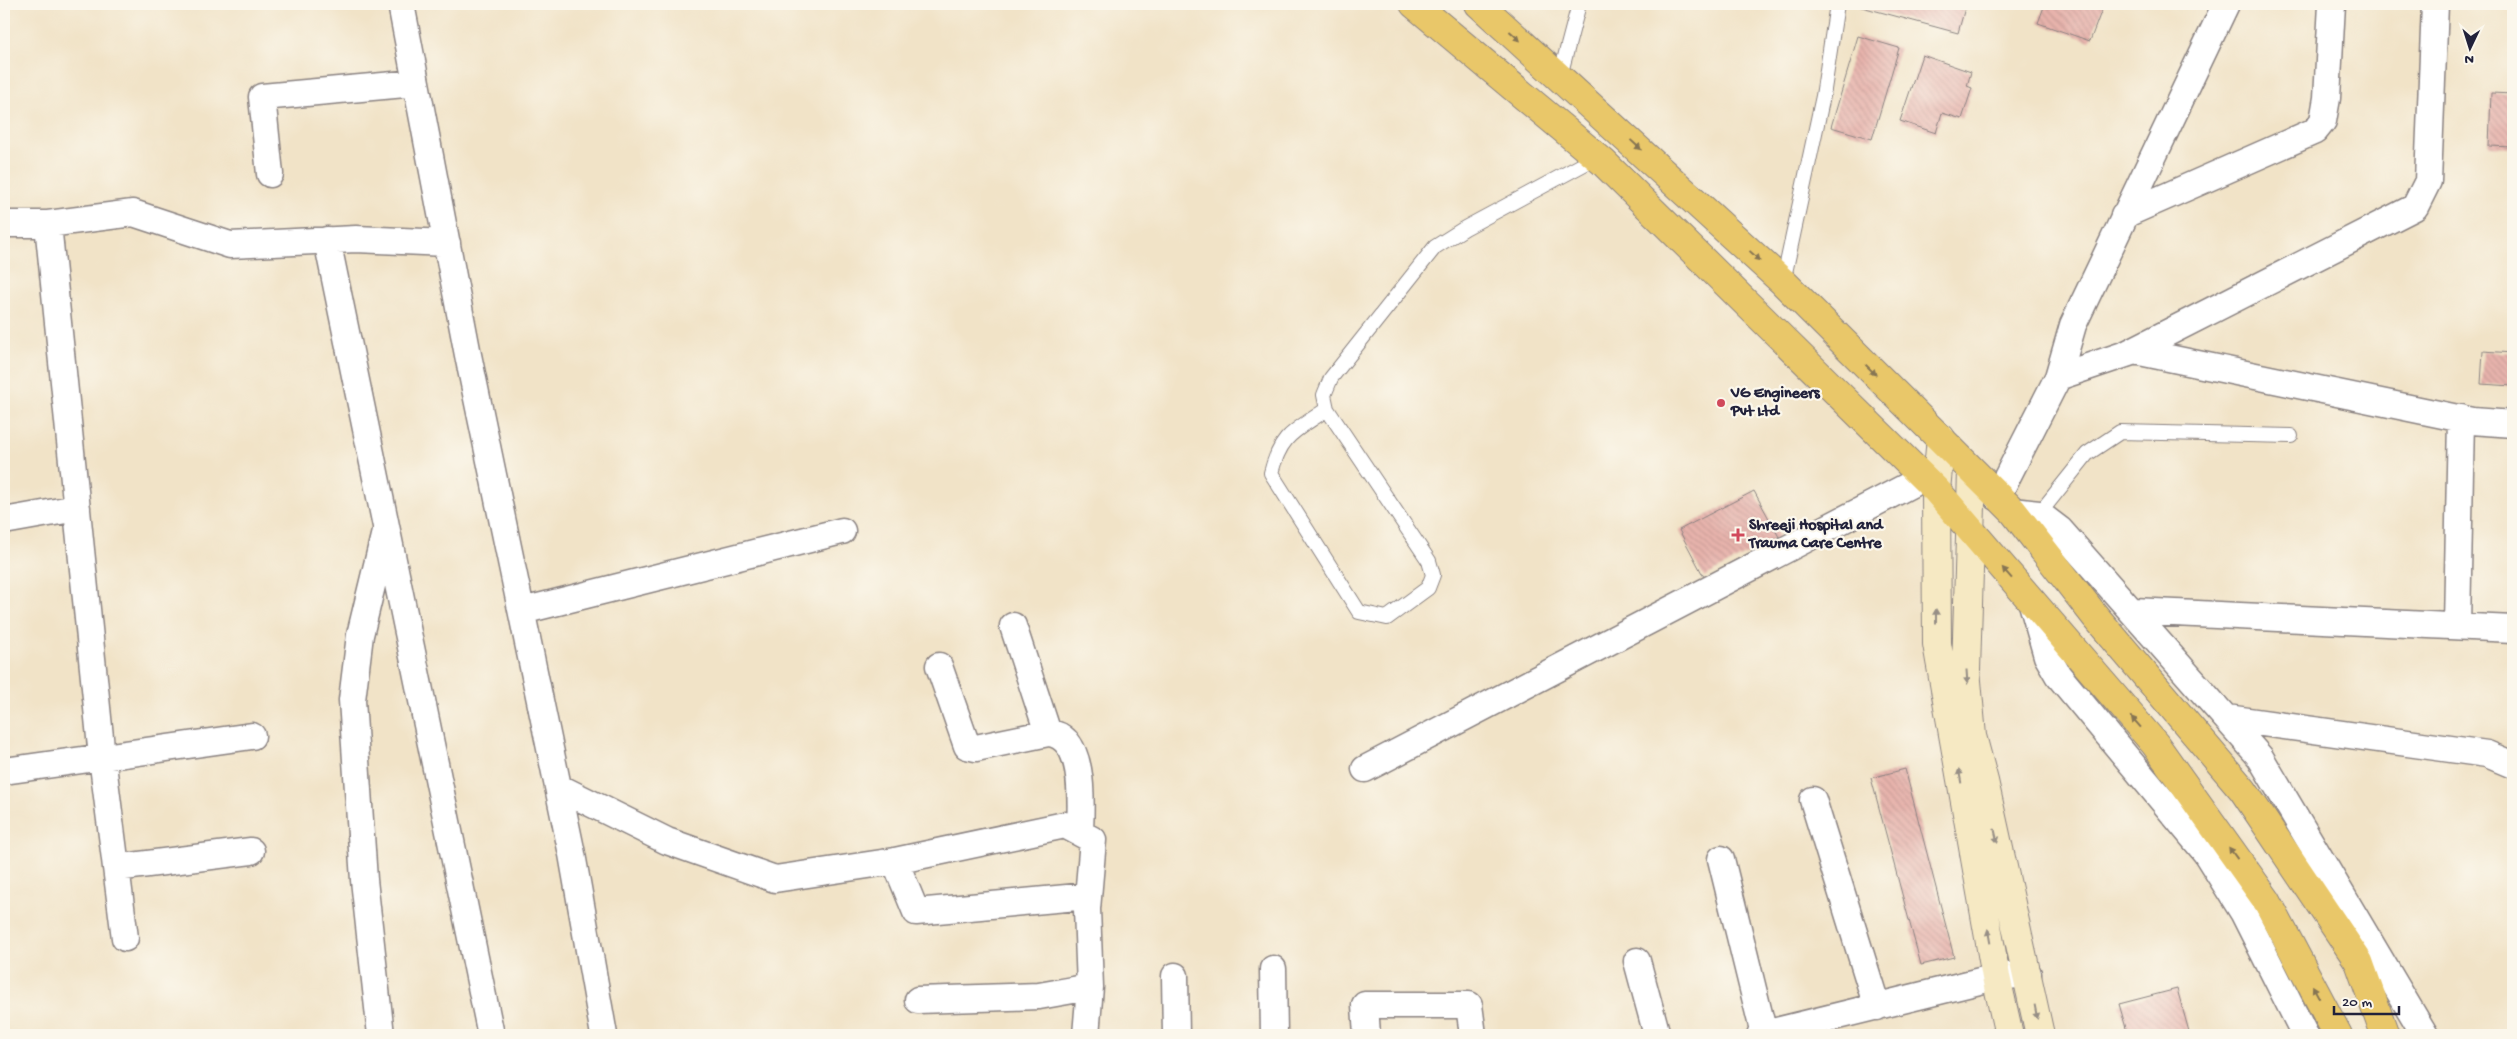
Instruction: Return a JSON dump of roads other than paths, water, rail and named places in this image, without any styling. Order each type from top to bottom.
[{"type":"highway","points":[[1414,4],[1597,157],[1929,484],[2155,744],[2268,900],[2338,1035]]},
{"type":"highway","points":[[1479,4],[1560,76],[1783,282],[1972,470],[2016,508],[2095,616],[2243,790],[2359,962],[2385,1035]]},
{"type":"street","points":[[401,4],[447,242],[558,787],[604,1035]]},
{"type":"street","points":[[2226,4],[2072,325],[2058,377],[2016,508],[2060,530],[2260,757],[2425,1035]]},
{"type":"street","points":[[2124,214],[2315,131],[2323,121],[2327,98],[2332,4]]},
{"type":"street","points":[[2114,358],[2415,207],[2428,181],[2435,4]]},
{"type":"street","points":[[270,174],[262,97],[416,83]]},
{"type":"street","points":[[4,224],[48,224],[133,213],[230,245],[327,240],[447,242]]},
{"type":"street","points":[[48,224],[102,758],[125,938]]},
{"type":"street","points":[[327,240],[492,1035]]},
{"type":"street","points":[[2072,325],[2114,358]]},
{"type":"street","points":[[2058,377],[2135,351],[2461,418],[2513,424]]},
{"type":"street","points":[[2457,626],[2461,418]]},
{"type":"street","points":[[1941,438],[1929,484],[1937,644],[2008,1035]]},
{"type":"street","points":[[1972,470],[1966,670],[1972,736],[2028,974],[2040,1035]]},
{"type":"street","points":[[1364,769],[1929,484]]},
{"type":"street","points":[[4,521],[77,508]]},
{"type":"street","points":[[381,1035],[364,880],[352,700],[360,635],[386,529]]},
{"type":"street","points":[[522,612],[842,531]]},
{"type":"street","points":[[2031,600],[2047,656],[2058,675],[2206,853],[2243,912],[2304,1035]]},
{"type":"street","points":[[2133,611],[2513,629]]},
{"type":"street","points":[[1013,626],[1048,733]]},
{"type":"street","points":[[939,666],[967,746],[976,748],[1048,733],[1057,733],[1065,739],[1077,766],[1081,792],[1080,831]]},
{"type":"street","points":[[2227,718],[2487,754],[2513,765]]},
{"type":"street","points":[[4,771],[252,736]]},
{"type":"street","points":[[558,787],[667,841],[775,879],[895,861],[1065,825],[1080,831],[1093,840],[1088,896],[1090,987],[1086,1035]]},
{"type":"street","points":[[1813,800],[1877,1006]]},
{"type":"street","points":[[116,868],[252,851]]},
{"type":"street","points":[[1721,859],[1762,1035],[1996,977],[2028,974]]},
{"type":"street","points":[[895,861],[916,912],[1088,896]]},
{"type":"street","points":[[1638,961],[1657,1035]]},
{"type":"street","points":[[1273,969],[1274,1035]]},
{"type":"street","points":[[1175,976],[1176,1035]]},
{"type":"street","points":[[918,1000],[1039,996],[1090,987]]},
{"type":"street","points":[[1367,1035],[1365,1005],[1469,1005],[1473,1035]]},
{"type":"lane","points":[[1560,76],[1579,4]]},
{"type":"lane","points":[[1783,282],[1823,96],[1837,4]]},
{"type":"lane","points":[[1327,410],[1283,440],[1276,454],[1271,473],[1359,612],[1387,618],[1428,588],[1433,575],[1429,561],[1327,410],[1324,396],[1331,378],[1435,248],[1465,228],[1597,157]]},
{"type":"lane","points":[[2016,508],[2087,454],[2120,432],[2290,436]]},
{"type":"place","name":"VG Engineers Pvt Ltd","points":[[1721,403]]},
{"type":"place","name":"Shreeji Hospital and Trauma Care Centre","points":[[1738,535]]}]
